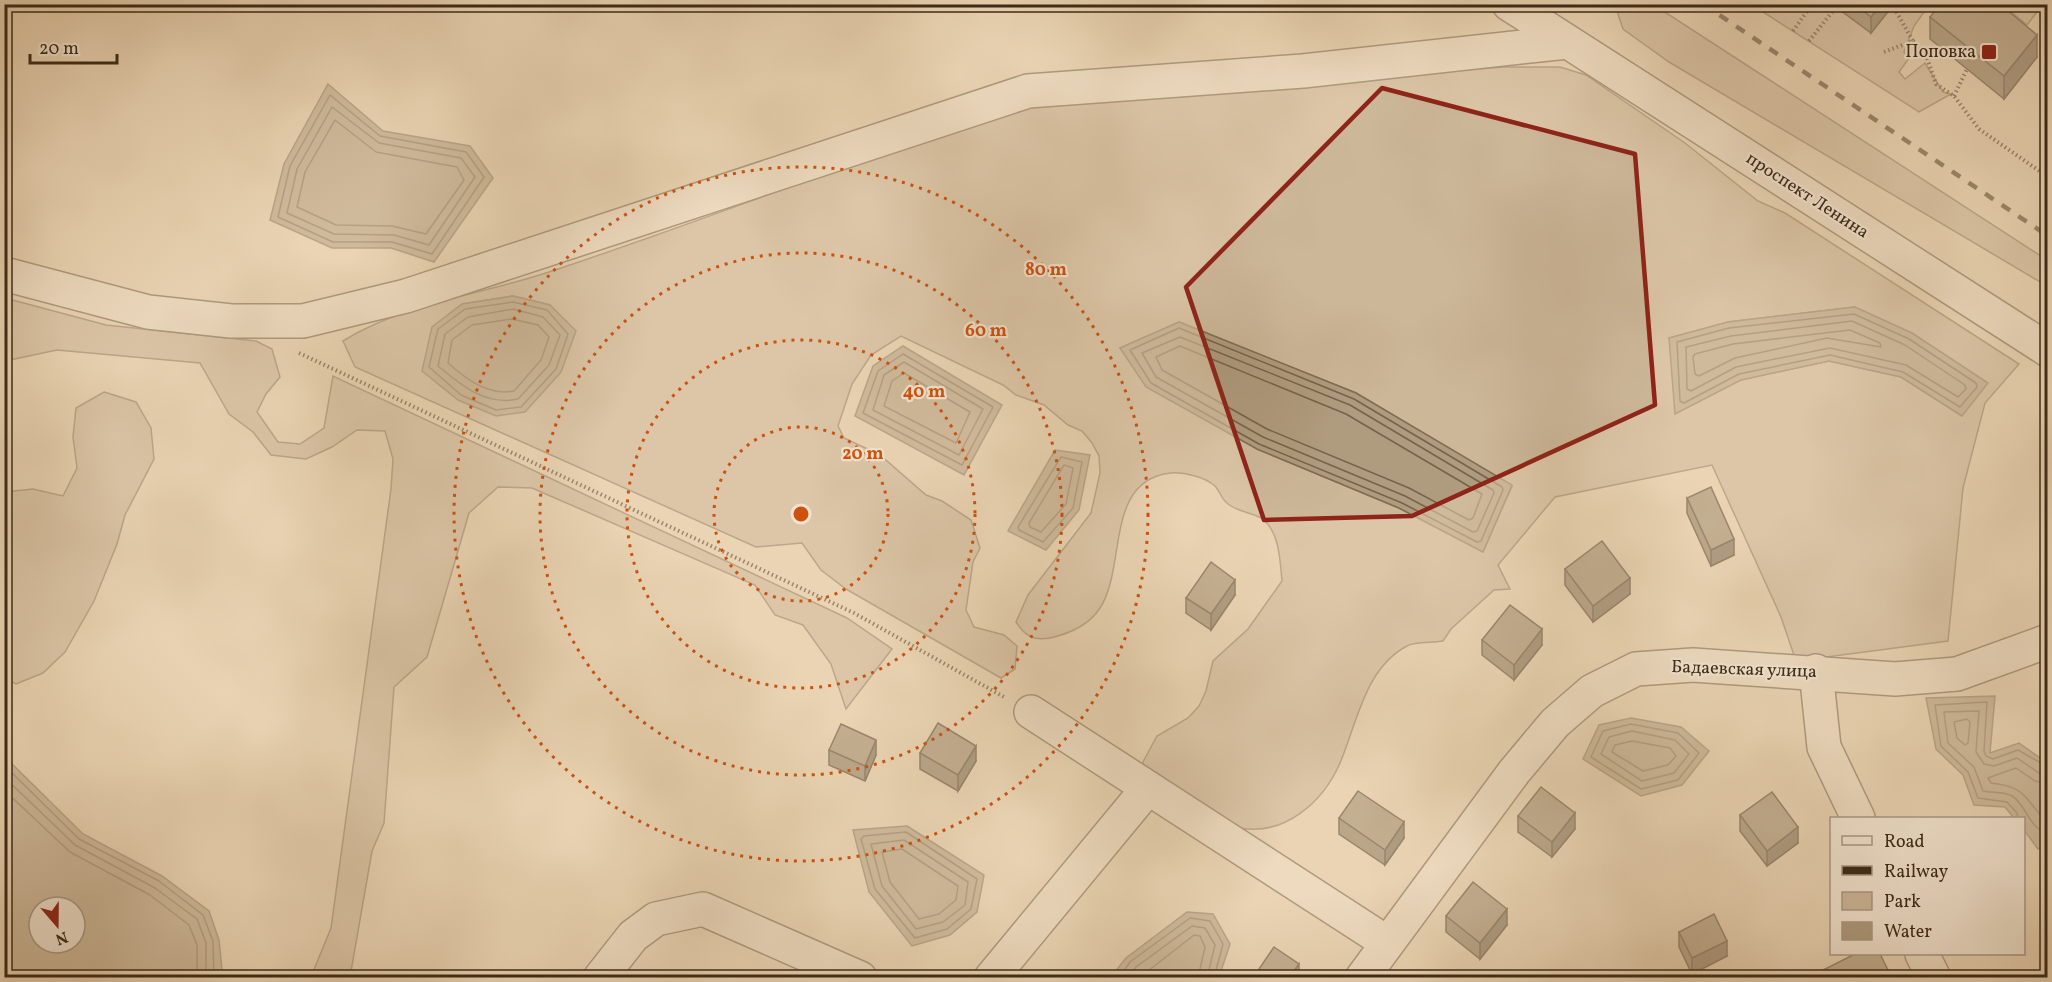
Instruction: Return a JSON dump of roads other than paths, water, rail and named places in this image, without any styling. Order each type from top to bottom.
[{"type":"street","name":"проспект Ленина","points":[[1509,4],[2048,350]]},
{"type":"street","points":[[4,274],[148,312],[231,321],[303,321],[416,293],[1028,91],[1303,71],[1567,42]]},
{"type":"street","name":"Бадаевская улица","points":[[1362,978],[1386,942],[1514,772],[1555,723],[1592,691],[1636,669],[1693,665],[1816,671],[1895,679],[1957,674],[2048,641]]},
{"type":"street","points":[[1816,671],[1824,747],[1857,817]]},
{"type":"street","points":[[1031,712],[1386,942]]},
{"type":"street","points":[[991,978],[1148,788]]},
{"type":"street","points":[[600,978],[633,936],[656,919],[703,909],[860,978]]},
{"type":"street","points":[[1922,955],[1934,978]]},
{"type":"water","points":[[328,84],[383,131],[470,146],[493,178],[434,262],[391,248],[332,248],[270,220],[284,164]]},
{"type":"water","points":[[513,296],[550,305],[576,331],[561,372],[525,412],[496,416],[458,400],[422,371],[432,327],[462,304]]},
{"type":"water","points":[[1855,307],[1912,333],[1988,383],[1962,416],[1901,377],[1829,361],[1741,380],[1675,414],[1669,338],[1728,322]]},
{"type":"water","points":[[1179,322],[1356,393],[1512,485],[1483,552],[1399,508],[1257,449],[1146,387],[1120,348]]},
{"type":"water","points":[[903,346],[1002,405],[964,475],[855,416],[873,366]]},
{"type":"water","points":[[1055,450],[1090,455],[1079,510],[1046,550],[1008,531]]},
{"type":"water","points":[[1995,696],[1990,753],[2019,743],[2047,763],[2047,845],[2038,849],[2025,831],[2025,817],[2013,817],[2005,807],[1974,805],[1963,775],[1936,749],[1926,698]]},
{"type":"water","points":[[1631,718],[1681,727],[1709,751],[1682,785],[1641,796],[1583,759],[1599,725]]},
{"type":"water","points":[[4,756],[83,834],[162,876],[209,911],[219,940],[222,970],[219,977],[5,977]]},
{"type":"water","points":[[907,826],[984,875],[977,912],[950,935],[912,946],[869,892],[853,830]]},
{"type":"water","points":[[1187,912],[1213,914],[1230,944],[1219,977],[1111,977],[1126,958]]},
{"type":"railway","points":[[1703,4],[2048,236]]},
{"type":"place","name":"Поповка","points":[[1989,52]]}]
